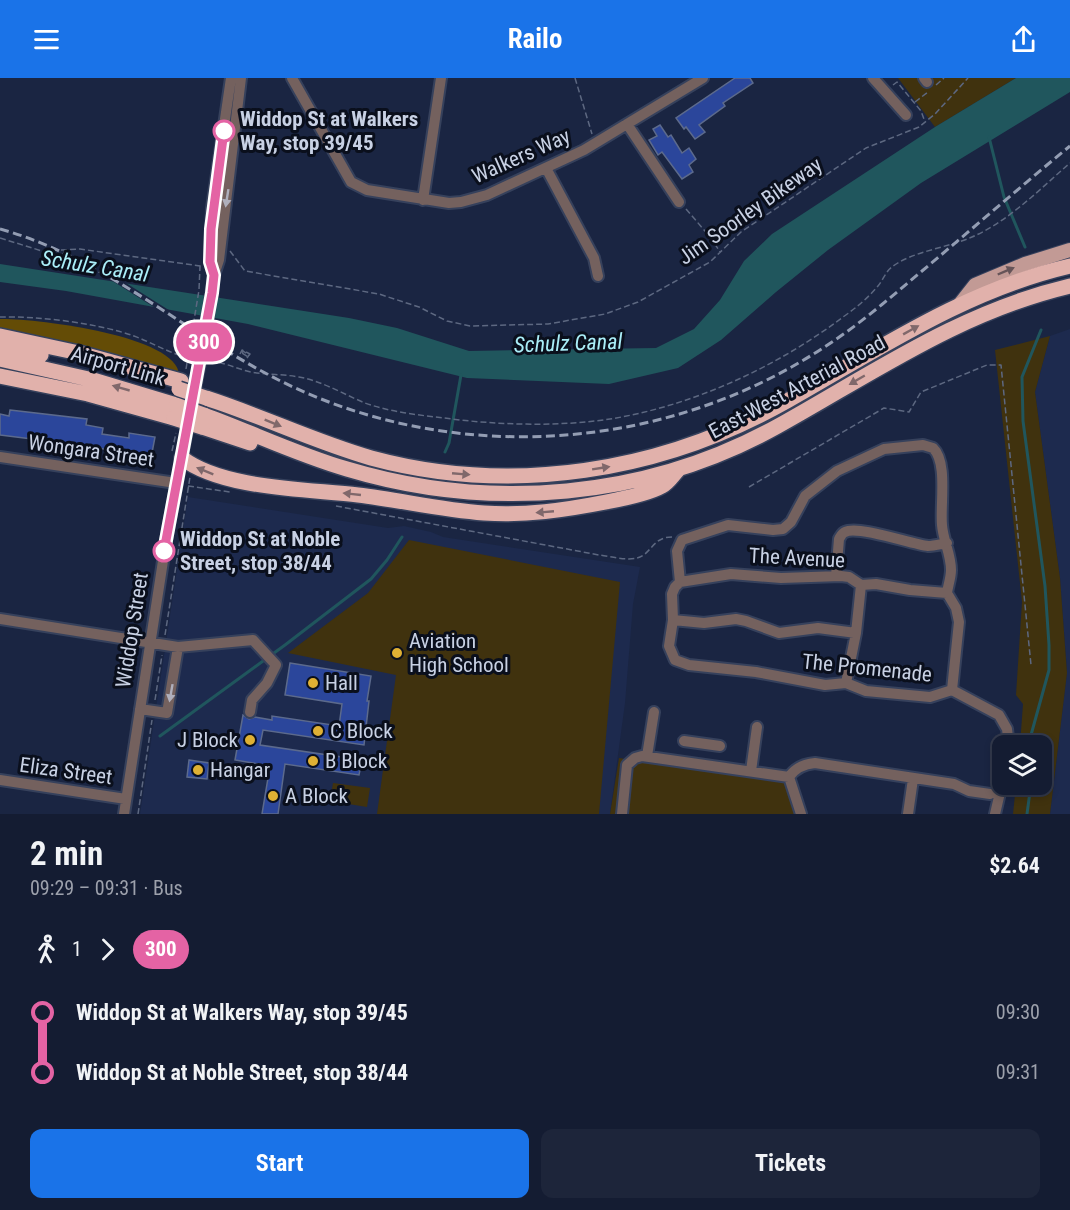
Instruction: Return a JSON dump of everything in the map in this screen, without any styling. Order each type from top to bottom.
[{"type":"highway","name":"East-West Arterial Road","points":[[180,385],[332,446],[407,466],[474,475],[517,476],[569,473],[639,461],[724,432],[769,411],[960,304],[1023,278],[1070,266]]},
{"type":"highway","name":"East-West Arterial Road","points":[[289,448],[345,469],[398,483],[488,494],[533,494],[584,490],[643,479],[720,454],[760,436],[963,322],[1024,298],[1070,286]]},
{"type":"highway","points":[[0,336],[79,352],[128,365],[180,385]]},
{"type":"highway","name":"Airport Link","points":[[0,347],[80,362],[180,385]]},
{"type":"highway","name":"Airport Link","points":[[0,359],[93,380],[175,412],[289,448]]},
{"type":"highway","points":[[0,376],[175,412]]},
{"type":"highway","points":[[182,458],[192,466],[206,472],[244,482],[378,497],[464,511],[505,514],[564,510],[612,501],[663,486],[680,468]]},
{"type":"main road","name":"East-West Arterial Road","points":[[960,304],[975,285],[1025,264],[1070,250]]},
{"type":"street","name":"Widdop Street","points":[[214,275],[210,262],[212,219],[231,78]]},
{"type":"street","name":"Widdop Street","points":[[124,814],[150,641],[182,458],[194,359],[208,320],[214,275],[219,260],[241,78]]},
{"type":"street","name":"Walkers Way","points":[[292,78],[351,182],[368,190],[450,203],[471,200],[546,168],[596,143],[703,78]]},
{"type":"street","points":[[423,200],[441,78]]},
{"type":"street","points":[[873,78],[906,115]]},
{"type":"street","points":[[627,124],[680,202]]},
{"type":"street","points":[[546,168],[594,258],[598,276]]},
{"type":"street","points":[[682,540],[723,525],[783,529],[791,522],[805,496],[837,471],[884,449],[923,445],[933,448],[939,456],[943,500],[941,522],[947,543],[951,574],[946,593]]},
{"type":"street","name":"Wongara Street","points":[[0,457],[176,483]]},
{"type":"street","points":[[836,576],[839,539],[842,534],[849,531],[873,533],[929,546],[947,543]]},
{"type":"street","name":"The Promenade","points":[[682,540],[677,551],[680,582],[672,594],[673,620],[670,650],[675,660],[682,664],[756,672],[825,686],[846,683],[866,692],[935,696],[952,690],[959,622],[956,608],[946,593]]},
{"type":"street","name":"The Avenue","points":[[680,582],[731,574],[781,578],[836,576],[849,578],[861,585],[876,584],[946,593]]},
{"type":"street","points":[[846,683],[856,633],[861,585]]},
{"type":"street","points":[[0,619],[178,647],[249,635],[276,665],[267,683],[252,700],[250,712]]},
{"type":"street","points":[[673,620],[704,623],[736,619],[780,633],[818,628],[856,633]]},
{"type":"street","points":[[140,709],[167,713],[178,647]]},
{"type":"street","points":[[952,690],[999,715],[1008,735]]},
{"type":"street","points":[[647,756],[654,712]]},
{"type":"street","points":[[751,771],[758,727]]},
{"type":"street","points":[[684,741],[720,746]]},
{"type":"street","points":[[700,764],[703,743]]},
{"type":"street","points":[[622,814],[627,776],[633,760],[638,757],[647,756],[789,777]]},
{"type":"street","points":[[789,777],[805,764],[815,762],[954,784],[990,794]]},
{"type":"street","points":[[789,777],[801,814]]},
{"type":"street","points":[[908,814],[913,778]]},
{"type":"street","name":"Eliza Street","points":[[0,780],[126,799]]},
{"type":"street","points":[[995,814],[999,795]]},
{"type":"path","points":[[574,78],[596,143]]},
{"type":"path","name":"Jim Soorley Bikeway","points":[[224,251],[230,251],[245,272],[379,294],[419,307],[447,321],[470,326],[548,324],[605,314],[638,302],[710,262],[721,254],[741,232],[864,150],[880,141],[912,131],[925,123],[968,78]]},
{"type":"path","points":[[885,91],[897,82],[921,111],[925,123]]},
{"type":"path","points":[[0,316],[28,316],[112,330],[194,359],[218,362],[257,373],[300,377],[366,404],[402,412],[460,420],[521,423],[610,419],[656,409],[727,385],[766,366],[842,318],[868,297],[891,267],[904,260],[969,239],[1003,219],[1070,163]]},
{"type":"path","points":[[680,202],[711,238],[721,254]]},
{"type":"path","points":[[0,238],[42,251],[80,249],[200,266]]},
{"type":"path","points":[[194,359],[195,317],[201,257]]},
{"type":"path","points":[[241,353],[243,351],[249,355],[247,358]]},
{"type":"path","points":[[188,486],[233,492]]},
{"type":"path","points":[[332,504],[348,509],[631,559],[641,556],[658,540],[670,537],[682,540]]},
{"type":"shaded area","points":[[898,78],[1016,78],[935,127]]},
{"type":"shaded area","points":[[1016,78],[1070,78],[1070,92],[921,183],[828,250],[721,340],[678,368],[609,384],[467,378],[248,324],[66,291],[0,282],[0,264],[349,318],[397,328],[469,351],[656,348],[694,329],[720,300],[744,261],[772,234],[935,127]]},
{"type":"shaded area","points":[[0,319],[70,326],[130,339],[155,349],[172,361],[179,375],[0,330]]},
{"type":"shaded area","points":[[1070,329],[1070,814],[1050,814],[1067,672],[1060,578],[1035,392],[1050,336]]},
{"type":"shaded area","points":[[1050,336],[1035,392],[1060,578],[1067,673],[1050,814],[1013,814],[1015,795],[1052,795],[1052,735],[1021,735],[1023,704],[1016,695],[1022,602],[995,350]]},
{"type":"shaded area","name":"Aviation High School","points":[[188,497],[388,528],[404,526],[443,537],[640,567],[633,604],[625,703],[610,814],[140,814]]},
{"type":"shaded area","points":[[409,540],[620,582],[599,814],[377,814],[396,675],[288,653],[368,593]]},
{"type":"shaded area","points":[[619,758],[784,783],[799,814],[610,814]]},
{"type":"shaded area","points":[[333,783],[370,788],[367,807],[330,801]]},
{"type":"pier","points":[[103,275],[118,278],[175,314],[160,311]]},
{"type":"building","points":[[735,78],[750,78],[753,83],[723,103],[725,106],[699,125],[705,132],[695,139],[676,118]]},
{"type":"building","points":[[660,125],[668,137],[671,135],[682,153],[689,148],[696,159],[689,165],[693,172],[682,179],[662,152],[658,155],[649,140],[657,136],[653,129]]},
{"type":"building","points":[[10,410],[87,419],[86,425],[103,428],[102,434],[129,438],[129,433],[155,437],[151,458],[88,446],[0,435],[0,414],[9,416]]},
{"type":"building","points":[[290,663],[371,676],[364,745],[263,730],[260,745],[362,760],[359,775],[285,764],[278,814],[262,814],[270,766],[235,760],[243,715],[249,719],[255,717],[272,720],[272,716],[339,726],[342,704],[285,695]]},
{"type":"building","name":"Hangar","points":[[189,760],[209,763],[207,779],[187,777]]},
{"type":"waterway","points":[[989,137],[1004,197],[1025,247]]},
{"type":"waterway","points":[[1031,735],[1049,670],[1049,645],[1045,586],[1023,421],[1022,377],[1041,330]]},
{"type":"waterway","points":[[445,452],[449,443],[461,375]]},
{"type":"waterway","points":[[160,736],[371,579],[402,537]]},
{"type":"waterway","points":[[1027,814],[1030,795]]},
{"type":"railway","points":[[0,229],[40,242],[78,260],[256,368],[293,387],[359,412],[426,429],[495,436],[565,435],[633,426],[701,407],[765,381],[851,329],[1070,146]]},
{"type":"bus line","name":"300","points":[[164,551],[212,293],[214,275],[210,262],[212,208],[224,131]]},
{"type":"place","name":"Widdop St at Walkers Way, stop 39/45","points":[[224,131]]},
{"type":"place","name":"Widdop St at Noble Street, stop 38/44","points":[[164,551]]},
{"type":"place","name":"Aviation High School","points":[[397,653]]},
{"type":"place","name":"Hall","points":[[313,683]]},
{"type":"place","name":"C Block","points":[[318,731]]},
{"type":"place","name":"J Block","points":[[250,740]]},
{"type":"place","name":"B Block","points":[[313,761]]},
{"type":"place","name":"Hangar","points":[[198,770]]},
{"type":"place","name":"A Block","points":[[273,796]]},
{"type":"water label","name":"Schulz Canal","points":[[95,266]]},
{"type":"water label","name":"Schulz Canal","points":[[568,343]]}]
